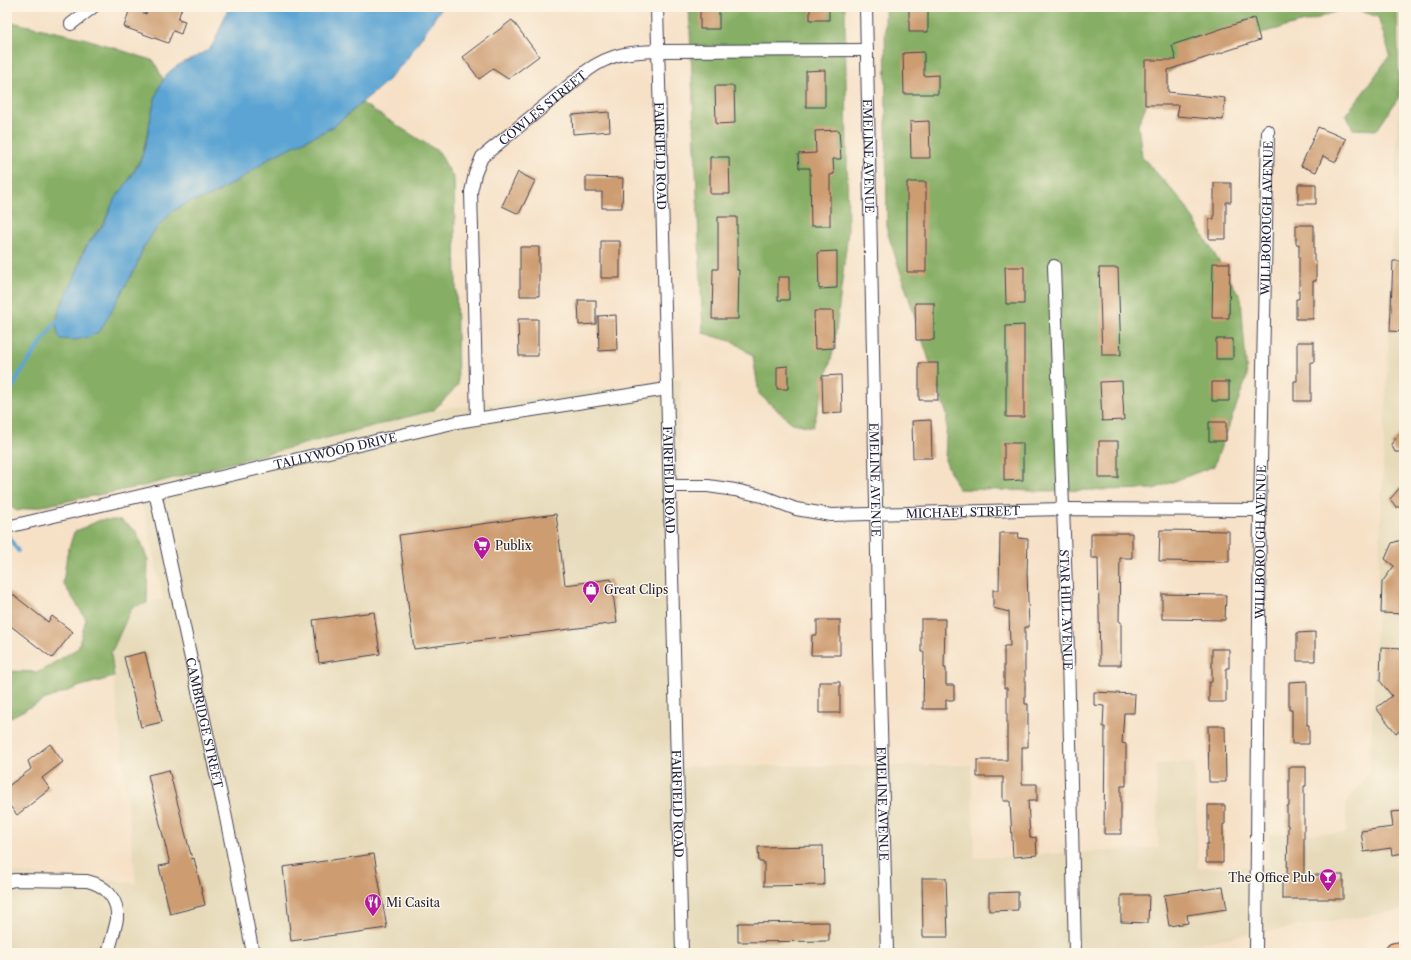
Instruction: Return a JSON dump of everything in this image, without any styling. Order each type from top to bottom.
[{"type":"main road","points":[[1395,953],[1404,952]]},
{"type":"street","points":[[71,24],[93,7]]},
{"type":"street","name":"FAIRFIELD ROAD","points":[[657,7],[682,953]]},
{"type":"street","name":"EMELINE AVENUE","points":[[866,7],[876,514],[887,953]]},
{"type":"street","name":"COWLES STREET","points":[[476,418],[471,192],[475,174],[482,158],[595,64],[612,56],[629,52],[658,51],[867,50]]},
{"type":"street","name":"WILLBOROUGH AVENUE","points":[[1256,953],[1260,510],[1268,131]]},
{"type":"street","name":"STAR HILL AVENUE","points":[[1054,266],[1063,509],[1075,953]]},
{"type":"street","name":"TALLYWOOD DRIVE","points":[[7,527],[476,418],[667,389]]},
{"type":"street","name":"MICHAEL STREET","points":[[670,486],[708,486],[735,490],[762,496],[796,509],[831,515],[858,516],[876,514],[1063,509],[1260,510]]},
{"type":"street","name":"CAMBRIDGE STREET","points":[[156,492],[206,733],[226,813],[253,953]]},
{"type":"street","points":[[7,882],[14,880],[87,882],[96,883],[103,887],[110,894],[114,902],[117,919],[108,953]]},
{"type":"shaded area","points":[[1397,7],[1404,7],[1404,910],[1232,937],[1163,950],[1131,953],[7,953],[7,872],[136,883],[111,653],[132,607],[163,599],[139,487],[434,410],[681,379],[675,769],[691,766],[971,765],[975,858],[1158,848],[1156,764],[1195,762],[1198,868],[1269,866],[1269,834],[1346,833],[1346,804],[1370,771],[1399,97]]},
{"type":"green space","points":[[689,7],[845,7],[848,231],[834,348],[813,427],[792,423],[759,394],[753,356],[734,342],[703,333]]},
{"type":"green space","points":[[885,7],[1348,7],[1313,20],[1205,47],[1156,81],[1138,125],[1142,157],[1183,202],[1241,298],[1247,377],[1214,466],[1154,489],[1039,491],[958,489],[945,460],[947,415],[887,231]]},
{"type":"green space","points":[[1348,7],[1397,7],[1399,97],[1377,130],[1353,129],[1346,114],[1390,55],[1378,17]]},
{"type":"green space","points":[[7,21],[87,39],[154,61],[163,79],[155,100],[142,156],[124,188],[113,203],[104,222],[86,246],[80,258],[77,273],[136,267],[143,248],[156,229],[173,211],[190,202],[209,197],[248,174],[271,157],[333,127],[362,103],[439,152],[454,179],[458,385],[434,410],[139,487],[17,511],[7,504]]},
{"type":"green space","points":[[100,520],[121,520],[136,531],[148,560],[147,603],[132,607],[111,653],[114,677],[81,686],[44,700],[7,719],[7,671],[39,672],[78,648],[86,619],[63,583],[67,554],[74,532]]},
{"type":"water","points":[[229,7],[442,7],[406,60],[386,82],[333,127],[271,157],[248,174],[209,197],[190,202],[173,211],[156,229],[143,248],[136,267],[100,331],[89,337],[75,340],[60,339],[57,331],[57,323],[61,306],[76,274],[85,249],[105,222],[113,202],[133,174],[142,156],[156,95],[160,85],[165,77],[175,67],[210,48]]},
{"type":"building","points":[[148,7],[182,7],[178,19],[185,21],[181,34],[173,31],[168,43],[124,27],[130,8],[146,14]]},
{"type":"building","points":[[700,7],[719,7],[719,29],[700,29]]},
{"type":"building","points":[[810,7],[829,7],[829,20],[810,20]]},
{"type":"building","points":[[909,7],[928,7],[928,32],[909,32]]},
{"type":"building","points":[[1254,18],[1260,40],[1168,70],[1168,92],[1225,98],[1223,120],[1177,116],[1179,105],[1145,105],[1145,60],[1176,60],[1172,45]]},
{"type":"building","points":[[512,20],[539,56],[508,79],[493,69],[479,79],[463,57]]},
{"type":"building","points":[[924,52],[924,76],[938,75],[938,94],[904,94],[903,53]]},
{"type":"building","points":[[825,70],[825,107],[806,107],[806,71]]},
{"type":"building","points":[[715,86],[734,86],[735,123],[716,124]]},
{"type":"building","points":[[609,112],[610,131],[573,134],[572,115]]},
{"type":"building","points":[[929,121],[930,158],[911,158],[910,122]]},
{"type":"building","points":[[1318,127],[1346,139],[1336,162],[1323,156],[1316,172],[1301,166]]},
{"type":"building","points":[[839,130],[841,159],[833,159],[834,174],[830,175],[830,226],[811,226],[810,168],[799,168],[798,154],[816,153],[815,131]]},
{"type":"building","points":[[710,157],[729,157],[730,194],[710,194]]},
{"type":"building","points":[[518,172],[535,181],[519,214],[502,206]]},
{"type":"building","points":[[586,177],[623,178],[622,208],[602,208],[602,192],[586,192]]},
{"type":"building","points":[[907,182],[926,182],[926,272],[907,272]]},
{"type":"building","points":[[1214,183],[1231,183],[1231,202],[1226,202],[1226,239],[1209,239],[1209,219],[1214,219]]},
{"type":"building","points":[[1298,184],[1316,184],[1316,204],[1298,204]]},
{"type":"building","points":[[718,217],[737,217],[737,270],[739,270],[738,319],[712,319],[713,269],[718,269]]},
{"type":"building","points":[[1296,225],[1314,225],[1314,261],[1316,261],[1316,281],[1313,281],[1313,319],[1296,319],[1296,299],[1299,299],[1299,244],[1296,244]]},
{"type":"building","points":[[601,241],[620,241],[620,278],[601,278]]},
{"type":"building","points":[[520,247],[539,247],[539,296],[520,296]]},
{"type":"building","points":[[837,251],[837,288],[819,289],[818,252]]},
{"type":"building","points":[[1393,261],[1404,261],[1404,332],[1390,331]]},
{"type":"building","points":[[1213,263],[1230,263],[1229,318],[1212,318]]},
{"type":"building","points":[[1005,267],[1024,267],[1024,304],[1006,304]]},
{"type":"building","points":[[1099,268],[1118,268],[1121,355],[1102,355]]},
{"type":"building","points":[[778,277],[789,277],[789,300],[778,300]]},
{"type":"building","points":[[578,300],[596,300],[596,324],[579,325]]},
{"type":"building","points":[[915,303],[934,303],[934,340],[916,340]]},
{"type":"building","points":[[814,311],[833,311],[834,348],[815,349]]},
{"type":"building","points":[[616,315],[617,350],[599,351],[598,316]]},
{"type":"building","points":[[518,319],[538,319],[538,356],[519,356]]},
{"type":"building","points":[[1024,325],[1024,417],[1006,417],[1006,326]]},
{"type":"building","points":[[1216,339],[1233,339],[1233,359],[1216,359]]},
{"type":"building","points":[[1297,342],[1314,342],[1314,362],[1311,362],[1311,401],[1294,401],[1294,381],[1297,381]]},
{"type":"building","points":[[919,363],[938,363],[938,400],[919,400]]},
{"type":"building","points":[[788,366],[788,389],[777,389],[777,367]]},
{"type":"building","points":[[841,375],[842,412],[823,413],[822,376]]},
{"type":"building","points":[[1122,381],[1124,420],[1102,421],[1100,382]]},
{"type":"building","points":[[1212,382],[1229,382],[1229,401],[1212,401]]},
{"type":"building","points":[[931,420],[932,458],[913,458],[912,421]]},
{"type":"building","points":[[1209,422],[1226,422],[1226,441],[1209,441]]},
{"type":"building","points":[[1404,429],[1404,452],[1395,452],[1391,444]]},
{"type":"building","points":[[1099,441],[1118,441],[1118,478],[1099,478]]},
{"type":"building","points":[[1004,443],[1023,443],[1023,480],[1004,481]]},
{"type":"building","points":[[1404,483],[1404,507],[1396,507],[1390,499]]},
{"type":"building","name":"Publix","points":[[556,514],[565,585],[611,579],[617,623],[414,649],[399,535]]},
{"type":"building","points":[[1160,530],[1229,531],[1229,562],[1159,561]]},
{"type":"building","points":[[1000,533],[1019,533],[1018,538],[1028,539],[1027,573],[1029,627],[1025,627],[1025,704],[1028,704],[1028,747],[1022,747],[1022,784],[1037,784],[1037,801],[1028,801],[1030,838],[1036,837],[1037,855],[1013,857],[1010,801],[1003,801],[1003,777],[977,777],[977,760],[1007,760],[1007,688],[1004,688],[1004,646],[1010,646],[1009,612],[993,608],[993,590],[999,590]]},
{"type":"building","points":[[1091,533],[1132,533],[1132,558],[1120,558],[1119,622],[1121,622],[1121,665],[1100,665],[1098,558],[1091,558]]},
{"type":"building","points":[[1404,539],[1404,614],[1381,613],[1382,582],[1394,566],[1385,559],[1392,543]]},
{"type":"building","points":[[7,590],[48,622],[52,616],[73,632],[52,658],[7,623]]},
{"type":"building","points":[[1162,594],[1226,595],[1225,620],[1162,619]]},
{"type":"building","points":[[374,612],[380,654],[319,663],[313,620]]},
{"type":"building","points":[[921,619],[945,619],[944,668],[946,668],[946,685],[954,685],[954,700],[946,700],[946,709],[923,709],[924,652],[921,652]]},
{"type":"building","points":[[817,620],[840,620],[840,655],[811,655],[812,635],[817,635]]},
{"type":"building","points":[[1315,632],[1315,661],[1297,661],[1297,633]]},
{"type":"building","points":[[1381,647],[1404,648],[1404,727],[1396,733],[1376,708],[1392,696],[1380,681]]},
{"type":"building","points":[[1212,649],[1229,649],[1229,668],[1226,668],[1226,702],[1209,702],[1209,682],[1212,682]]},
{"type":"building","points":[[145,652],[162,722],[141,727],[124,657]]},
{"type":"building","points":[[1307,681],[1307,725],[1309,725],[1309,744],[1292,744],[1292,710],[1289,710],[1289,682]]},
{"type":"building","points":[[819,682],[840,682],[840,713],[819,713]]},
{"type":"building","points":[[1094,692],[1135,694],[1134,713],[1124,713],[1122,743],[1126,744],[1126,786],[1121,786],[1121,834],[1104,834],[1104,706],[1094,705]]},
{"type":"building","points":[[1208,726],[1225,726],[1226,782],[1209,782]]},
{"type":"building","points":[[50,744],[63,762],[42,778],[50,789],[17,815],[7,802],[7,787],[31,769],[28,761]]},
{"type":"building","points":[[1289,767],[1306,767],[1306,786],[1304,786],[1304,875],[1343,875],[1343,899],[1282,899],[1282,875],[1287,875],[1287,806],[1289,806]]},
{"type":"building","points":[[169,770],[192,859],[194,858],[205,905],[170,914],[159,866],[170,864],[148,775]]},
{"type":"building","points":[[1208,805],[1225,805],[1225,824],[1223,824],[1223,863],[1206,863],[1206,844],[1208,844]]},
{"type":"building","points":[[1404,811],[1404,853],[1392,855],[1391,848],[1364,852],[1361,831],[1393,827],[1391,812]]},
{"type":"building","points":[[823,846],[824,885],[764,886],[764,862],[759,862],[758,847]]},
{"type":"building","points":[[374,854],[387,928],[291,941],[283,867]]},
{"type":"building","points":[[922,878],[946,878],[948,937],[923,937]]},
{"type":"building","points":[[1223,887],[1227,909],[1187,915],[1188,923],[1169,926],[1164,895]]},
{"type":"building","points":[[1018,892],[1018,910],[989,911],[989,893]]},
{"type":"building","points":[[1121,895],[1149,895],[1148,923],[1121,922]]},
{"type":"building","points":[[829,922],[829,941],[738,942],[738,923]]},
{"type":"waterway","points":[[7,398],[19,375],[56,321],[59,323]]},
{"type":"waterway","points":[[7,534],[18,551]]},
{"type":"place","name":"Publix","points":[[482,560]]},
{"type":"place","name":"Great Clips","points":[[591,604]]},
{"type":"place","name":"The Office Pub","points":[[1328,892]]},
{"type":"place","name":"Mi Casita","points":[[373,917]]}]
